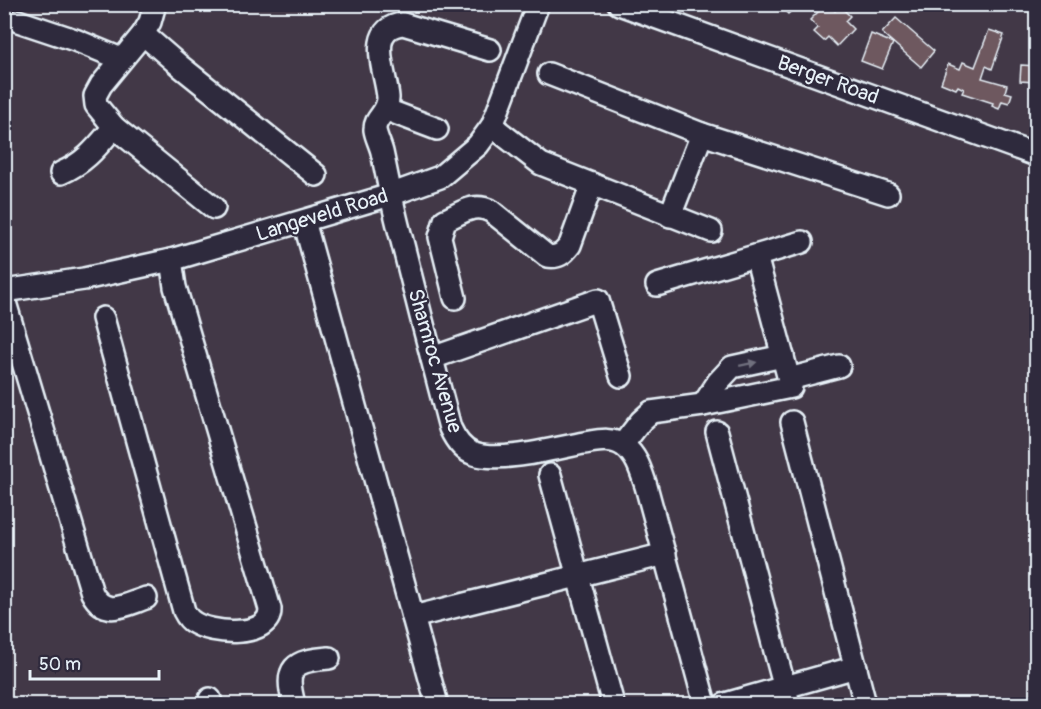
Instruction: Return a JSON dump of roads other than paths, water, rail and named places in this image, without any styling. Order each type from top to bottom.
[{"type":"street","points":[[155,4],[150,22],[143,34],[101,85],[95,96],[96,105],[114,128],[214,208]]},
{"type":"street","name":"Langeveld Road","points":[[4,291],[84,279],[171,260],[390,195],[440,177],[478,145],[492,126],[538,4]]},
{"type":"street","name":"Berger Road","points":[[619,4],[1036,155]]},
{"type":"street","points":[[18,21],[121,58]]},
{"type":"street","points":[[438,129],[387,110],[388,99],[380,46],[384,32],[392,26],[403,24],[490,50]]},
{"type":"street","points":[[143,34],[316,175]]},
{"type":"street","points":[[549,74],[702,134],[888,194]]},
{"type":"street","name":"Shamroc Avenue","points":[[387,110],[377,121],[375,128],[390,195],[450,428],[463,448],[474,454],[506,456],[606,440],[623,444]]},
{"type":"street","points":[[492,126],[540,164],[711,231]]},
{"type":"street","points":[[61,172],[77,166],[114,128]]},
{"type":"street","points":[[670,216],[702,134]]},
{"type":"street","points":[[454,298],[440,237],[445,220],[482,206],[547,256],[555,257],[565,252],[570,245],[592,184]]},
{"type":"street","points":[[304,221],[437,705]]},
{"type":"street","points":[[657,285],[802,242]]},
{"type":"street","points":[[756,256],[790,383]]},
{"type":"street","points":[[103,318],[184,611],[191,621],[221,631],[233,632],[260,628],[267,622],[270,609],[175,287],[171,260]]},
{"type":"street","points":[[4,299],[9,331],[92,593],[106,608],[122,606],[146,598]]},
{"type":"street","points":[[432,358],[598,300],[621,376]]},
{"type":"street","points":[[703,405],[732,367],[783,356]]},
{"type":"street","points":[[705,705],[665,554],[637,460],[623,444],[651,412],[703,405],[790,383],[839,366]]},
{"type":"street","points":[[792,422],[866,705]]},
{"type":"street","points":[[717,432],[786,696]]},
{"type":"street","points":[[550,475],[613,705]]},
{"type":"street","points":[[413,617],[665,554]]},
{"type":"street","points":[[294,705],[289,678],[292,671],[307,660],[329,658]]},
{"type":"street","points":[[724,705],[786,696],[856,667]]}]
